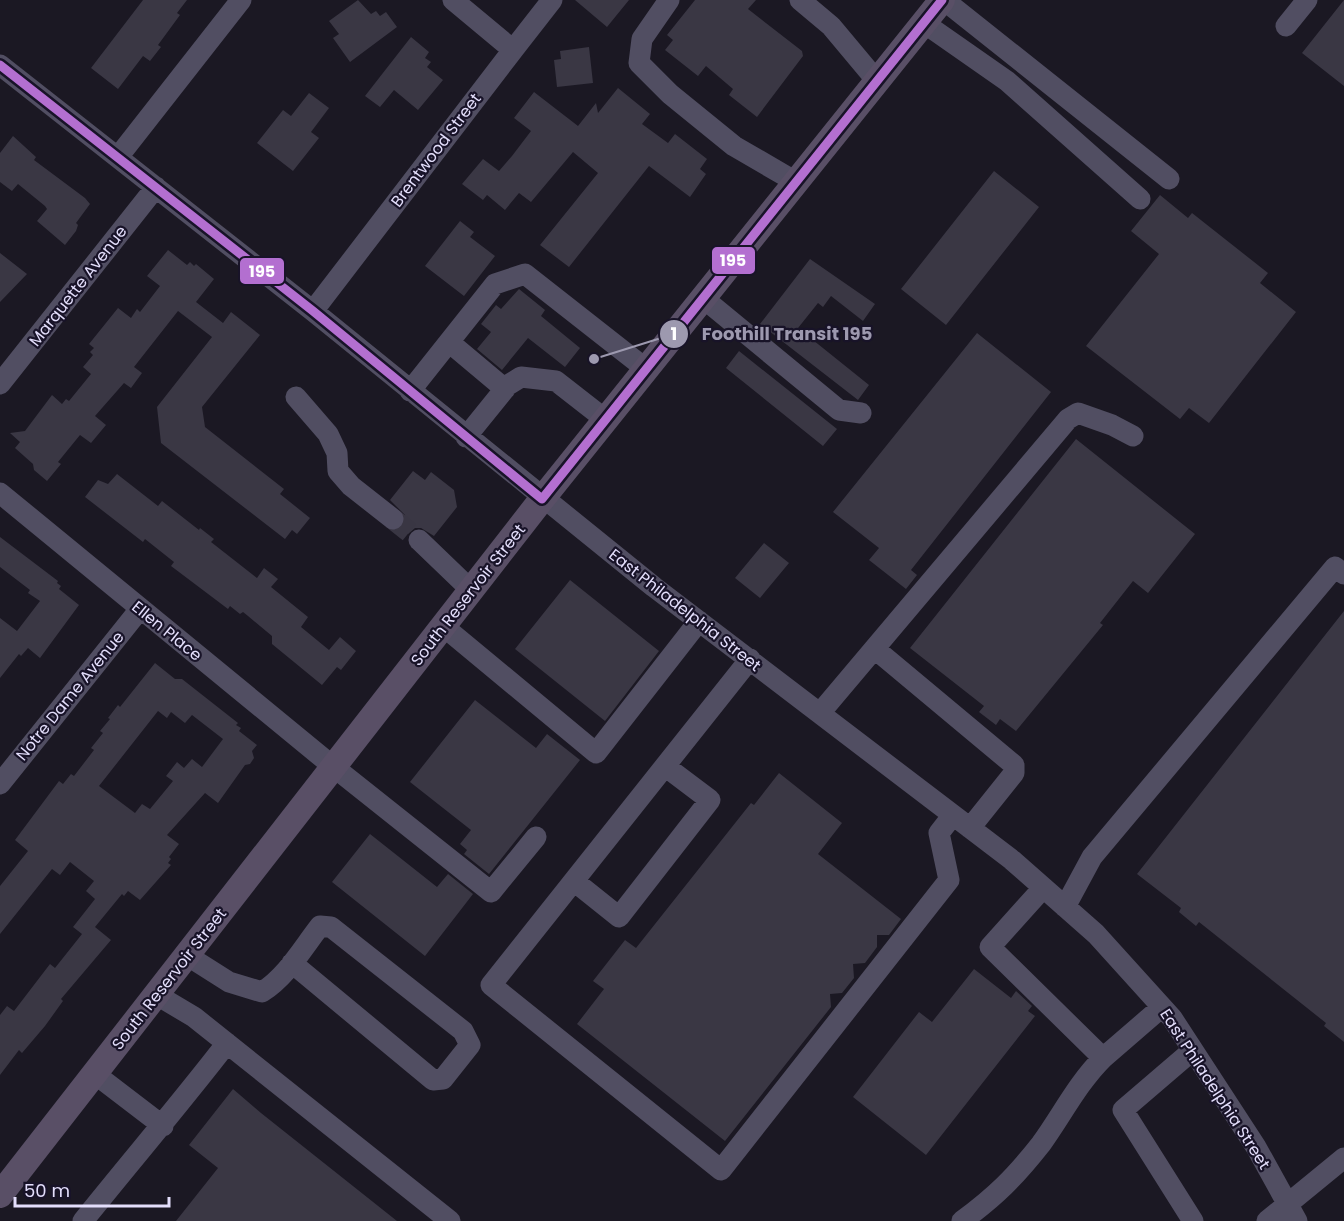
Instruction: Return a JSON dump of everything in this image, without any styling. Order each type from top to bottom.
[{"type":"main road","name":"South Reservoir Street","points":[[0,1195],[335,768],[542,499],[943,0]]},
{"type":"street","points":[[118,157],[241,0]]},
{"type":"street","points":[[453,0],[513,50]]},
{"type":"street","name":"Brentwood Street","points":[[313,311],[552,0]]},
{"type":"street","points":[[669,0],[642,39],[639,63],[670,94],[734,146],[796,182]]},
{"type":"street","points":[[800,0],[831,26],[877,81]]},
{"type":"street","points":[[943,0],[1169,179]]},
{"type":"street","points":[[1286,26],[1307,0]]},
{"type":"street","points":[[924,23],[1007,81],[1140,199]]},
{"type":"street","name":"East Philadelphia Street","points":[[0,65],[313,311],[542,499],[970,828],[1096,934],[1162,1007],[1193,1050],[1256,1147],[1293,1213]]},
{"type":"street","name":"Marquette Avenue","points":[[0,384],[156,187]]},
{"type":"street","points":[[410,391],[495,284],[525,274],[646,369]]},
{"type":"street","points":[[703,298],[839,410],[861,414]]},
{"type":"street","points":[[449,342],[505,389]]},
{"type":"street","points":[[466,436],[505,389],[521,377],[556,381],[606,420]]},
{"type":"street","points":[[296,397],[328,434],[337,453],[338,471],[351,486],[393,519]]},
{"type":"street","points":[[820,713],[1068,419],[1078,413],[1112,425],[1133,436]]},
{"type":"street","name":"Ellen Place","points":[[0,493],[335,768],[491,892],[536,837]]},
{"type":"street","points":[[419,540],[471,590]]},
{"type":"street","points":[[1065,907],[1092,857],[1335,567],[1344,574]]},
{"type":"street","name":"Notre Dame Avenue","points":[[0,784],[140,609]]},
{"type":"street","points":[[443,626],[596,753],[699,621]]},
{"type":"street","points":[[875,649],[1014,765],[1014,773],[970,828]]},
{"type":"street","points":[[750,659],[491,985],[722,1170],[949,880],[939,833],[952,814]]},
{"type":"street","points":[[574,881],[619,917],[710,800],[665,766]]},
{"type":"street","points":[[1043,888],[990,947],[1103,1058]]},
{"type":"street","points":[[188,956],[229,982],[262,992],[278,982],[292,963],[320,926],[331,927],[463,1031],[470,1045],[443,1080],[433,1080],[292,963]]},
{"type":"street","points":[[157,995],[194,1017],[450,1221]]},
{"type":"street","points":[[962,1221],[1006,1186],[1042,1142],[1085,1076],[1162,1007]]},
{"type":"street","points":[[83,1221],[147,1140],[163,1126],[227,1043]]},
{"type":"street","points":[[1193,1050],[1123,1110],[1193,1221]]},
{"type":"street","points":[[95,1074],[163,1126]]},
{"type":"street","points":[[1267,1221],[1293,1213],[1344,1158]]},
{"type":"building","points":[[143,0],[187,0],[177,13],[180,15],[158,45],[161,47],[150,61],[143,56],[118,89],[91,68]]},
{"type":"building","points":[[358,0],[371,14],[376,11],[380,16],[386,12],[397,27],[350,62],[333,38],[339,34],[329,21]]},
{"type":"building","points":[[575,0],[629,0],[607,27]]},
{"type":"building","points":[[695,0],[756,0],[748,9],[802,51],[803,56],[757,117],[729,95],[733,89],[706,66],[698,76],[665,50],[673,40],[667,35]]},
{"type":"building","points":[[1344,0],[1344,86],[1302,53]]},
{"type":"building","points":[[411,37],[429,52],[425,58],[431,62],[427,67],[443,80],[418,110],[394,90],[380,107],[365,96]]},
{"type":"building","points":[[589,47],[593,83],[557,87],[554,60],[561,59],[560,51]]},
{"type":"building","points":[[618,88],[650,114],[642,124],[668,143],[675,134],[707,159],[700,169],[706,174],[690,197],[649,166],[569,267],[540,245],[598,173],[573,152],[531,202],[519,193],[505,210],[487,195],[483,200],[462,184],[483,159],[499,171],[512,156],[531,131],[514,118],[534,92],[578,126],[596,103],[598,113]]},
{"type":"building","points":[[309,93],[329,108],[311,132],[319,138],[293,171],[257,143],[283,110],[291,116]]},
{"type":"building","points":[[13,136],[36,157],[34,160],[90,204],[76,223],[78,225],[76,231],[65,245],[37,221],[47,209],[45,206],[18,184],[12,191],[0,182],[0,153]]},
{"type":"building","points":[[994,171],[1039,207],[946,325],[901,289]]},
{"type":"building","points":[[1160,195],[1188,218],[1192,213],[1268,273],[1260,283],[1296,312],[1209,423],[1189,408],[1180,419],[1086,346],[1159,254],[1131,231]]},
{"type":"building","points":[[460,221],[474,232],[470,237],[495,256],[464,296],[425,266]]},
{"type":"building","points":[[168,250],[187,265],[190,262],[194,266],[196,264],[214,279],[196,302],[223,323],[231,312],[260,335],[202,407],[205,427],[284,489],[280,494],[310,518],[297,534],[292,530],[285,539],[161,443],[157,407],[212,337],[178,311],[134,367],[142,373],[131,388],[124,383],[95,416],[106,425],[91,443],[80,435],[58,462],[61,464],[47,481],[15,448],[20,442],[10,433],[25,431],[52,395],[62,404],[66,399],[69,401],[91,374],[83,367],[93,355],[90,352],[94,348],[89,344],[118,308],[131,318],[137,309],[140,312],[160,286],[147,276]]},
{"type":"building","points":[[0,253],[27,274],[0,302]]},
{"type":"building","points":[[810,259],[875,304],[863,321],[831,296],[823,307],[818,303],[798,328],[869,385],[858,400],[760,324]]},
{"type":"building","points":[[519,289],[545,310],[541,316],[580,348],[565,367],[528,338],[502,370],[477,349],[491,332],[481,324],[496,305],[501,309]]},
{"type":"building","points":[[977,333],[1051,392],[911,570],[917,575],[906,589],[869,560],[879,548],[833,512]]},
{"type":"building","points":[[739,351],[837,429],[823,446],[726,368]]},
{"type":"building","points":[[1076,439],[1195,534],[1148,593],[1133,581],[1100,623],[1103,625],[1016,731],[1000,719],[996,725],[979,712],[984,706],[910,648]]},
{"type":"building","points":[[413,471],[425,480],[431,472],[454,490],[457,507],[434,536],[421,528],[415,528],[408,534],[401,529],[405,515],[390,500]]},
{"type":"building","points":[[117,474],[158,506],[162,501],[199,530],[200,528],[214,539],[211,542],[257,578],[264,568],[278,579],[271,587],[308,617],[301,627],[329,650],[340,637],[356,651],[341,670],[337,667],[322,685],[272,644],[272,636],[243,612],[240,614],[230,606],[228,609],[171,566],[174,562],[145,539],[143,542],[85,497],[98,480],[108,484]]},
{"type":"building","points":[[0,537],[58,581],[57,583],[61,586],[59,589],[79,605],[40,658],[28,648],[21,656],[19,654],[0,678],[0,618],[17,631],[40,601],[28,593],[30,590],[0,567]]},
{"type":"building","points":[[764,543],[789,563],[760,598],[735,578]]},
{"type":"building","points":[[570,580],[659,651],[605,721],[515,649]]},
{"type":"building","points":[[1344,611],[1344,1042],[1324,1026],[1326,1023],[1199,922],[1196,926],[1179,912],[1181,908],[1137,874]]},
{"type":"building","points":[[155,663],[175,679],[182,679],[238,723],[236,725],[241,728],[239,731],[257,745],[252,751],[254,758],[250,764],[245,765],[218,803],[205,793],[167,835],[179,844],[169,857],[171,859],[168,863],[171,865],[140,900],[128,891],[124,896],[122,894],[95,927],[111,940],[61,999],[63,1001],[45,1026],[22,1053],[19,1050],[0,1075],[0,1015],[7,1006],[14,1011],[50,964],[55,968],[82,934],[73,927],[95,899],[86,891],[94,881],[70,862],[60,875],[52,869],[0,934],[0,886],[28,851],[15,840],[59,781],[63,784],[71,774],[74,776],[94,750],[91,748],[103,733],[100,731],[110,719],[108,718],[118,705],[120,707]],"holes":[[[158,711],[167,718],[171,712],[185,723],[192,715],[223,739],[202,767],[192,759],[184,768],[177,762],[166,776],[173,781],[150,809],[142,804],[135,813],[99,786]]]},
{"type":"building","points":[[475,700],[536,748],[547,734],[580,760],[489,874],[464,854],[467,850],[460,844],[471,830],[410,782]]},
{"type":"building","points":[[779,773],[842,823],[818,854],[901,919],[889,935],[877,935],[877,947],[865,963],[853,964],[854,978],[842,993],[830,994],[831,1007],[725,1141],[577,1024],[604,989],[593,981],[625,940],[636,948],[751,803],[754,805]]},
{"type":"building","points":[[370,834],[437,887],[448,874],[473,894],[425,956],[332,882]]},
{"type":"building","points":[[974,969],[1011,998],[1016,991],[1032,1006],[1028,1011],[1035,1016],[926,1155],[853,1097],[919,1012],[932,1022]]},
{"type":"building","points":[[233,1089],[397,1221],[176,1221],[218,1168],[189,1145]]},
{"type":"tunnel","points":[[393,519],[419,540]]},
{"type":"transit line","name":"195","points":[[0,65],[313,311],[542,499],[942,0]]},
{"type":"place","name":"Foothill Transit 195","points":[[594,359]]}]
